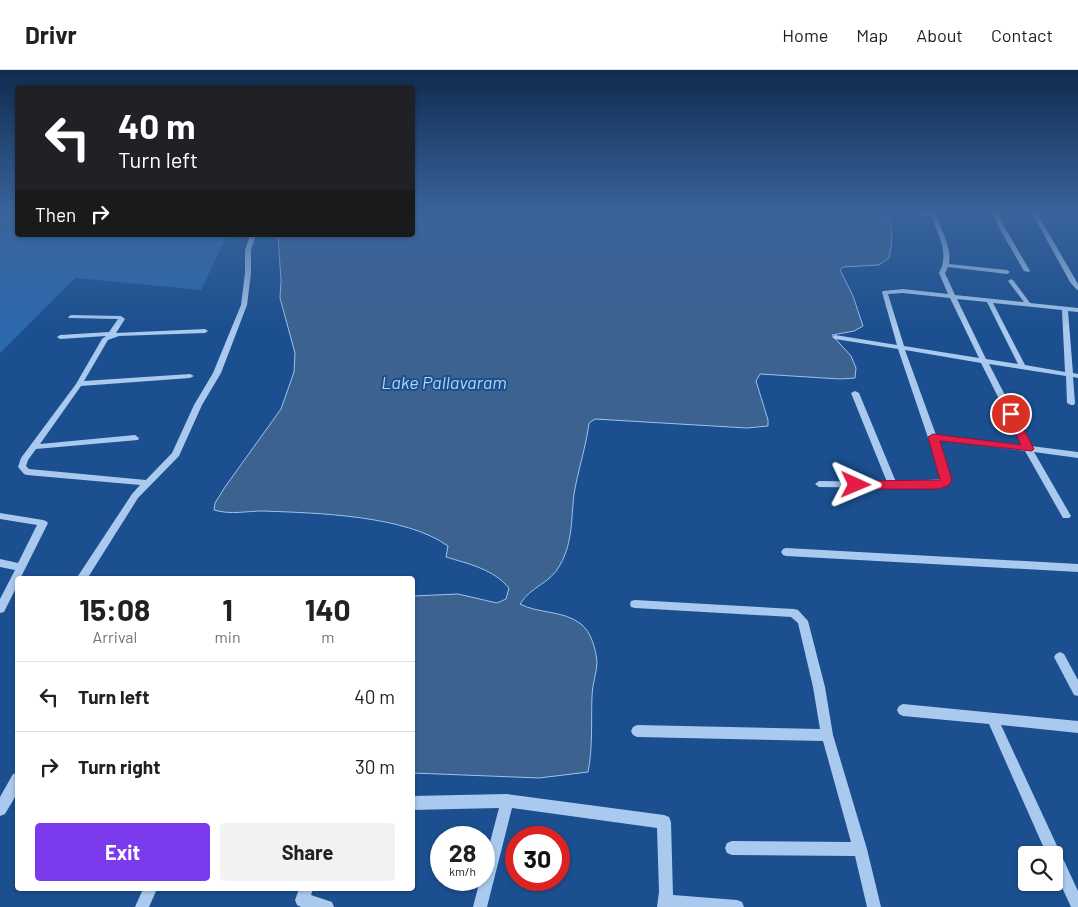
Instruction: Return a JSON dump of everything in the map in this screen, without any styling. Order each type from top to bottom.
[{"type":"street","points":[[83,576],[135,496],[176,454],[198,405],[217,374],[244,305],[248,273],[248,250]]},
{"type":"street","points":[[945,250],[948,257],[947,265],[942,273],[951,296],[1028,449],[1066,516]]},
{"type":"street","points":[[1015,250],[1028,271]]},
{"type":"street","points":[[1057,250],[1078,288]]},
{"type":"street","points":[[947,265],[1007,272]]},
{"type":"street","points":[[1011,281],[1028,304]]},
{"type":"street","points":[[819,484],[893,485],[944,483],[947,480],[901,348],[885,292],[903,291],[1078,310]]},
{"type":"street","points":[[989,300],[1022,366]]},
{"type":"street","points":[[1065,308],[1071,403]]},
{"type":"street","points":[[71,317],[119,317],[122,319],[111,335],[105,339],[79,384],[22,467],[27,472],[148,483]]},
{"type":"street","points":[[60,337],[205,331]]},
{"type":"street","points":[[835,338],[1078,376]]},
{"type":"street","points":[[79,384],[190,376]]},
{"type":"street","points":[[854,393],[893,485]]},
{"type":"street","points":[[933,437],[1078,455]]},
{"type":"street","points":[[34,447],[135,438]]},
{"type":"street","points":[[0,516],[43,523],[16,576]]},
{"type":"street","points":[[786,552],[1078,568]]},
{"type":"street","points":[[0,563],[21,567]]},
{"type":"street","points":[[0,609],[15,579]]},
{"type":"street","points":[[635,604],[794,613],[803,620],[819,687],[827,735],[860,849],[874,907]]},
{"type":"street","points":[[1060,657],[1078,690]]},
{"type":"street","points":[[902,710],[1078,727]]},
{"type":"street","points":[[992,718],[1078,907]]},
{"type":"street","points":[[637,731],[827,735]]},
{"type":"street","points":[[0,809],[15,784]]},
{"type":"street","points":[[480,907],[507,801]]},
{"type":"street","points":[[415,803],[507,801],[664,822],[664,905],[737,907]]},
{"type":"street","points":[[732,848],[860,849]]},
{"type":"street","points":[[142,907],[149,891]]},
{"type":"street","points":[[305,891],[302,900],[327,907]]},
{"type":"shaded area","points":[[0,250],[220,250],[201,290],[75,278],[0,353]]},
{"type":"water","name":"Lake Pallavaram","points":[[279,250],[890,250],[889,258],[879,265],[843,267],[840,270],[853,296],[863,326],[854,331],[832,335],[851,356],[856,368],[855,378],[840,379],[760,374],[756,381],[768,420],[768,426],[747,428],[595,419],[589,423],[574,494],[569,539],[564,556],[551,577],[529,593],[520,604],[567,616],[581,624],[588,631],[597,662],[592,692],[590,763],[588,772],[539,778],[415,773],[415,596],[458,594],[497,603],[506,599],[509,588],[496,576],[480,568],[446,557],[448,546],[430,536],[385,522],[308,513],[263,511],[232,513],[214,510],[215,503],[225,487],[281,409],[294,372],[295,353],[280,298]]},
{"type":"route","points":[[856,485],[938,485],[944,483],[947,480],[933,437],[1028,449],[1011,414]]}]
